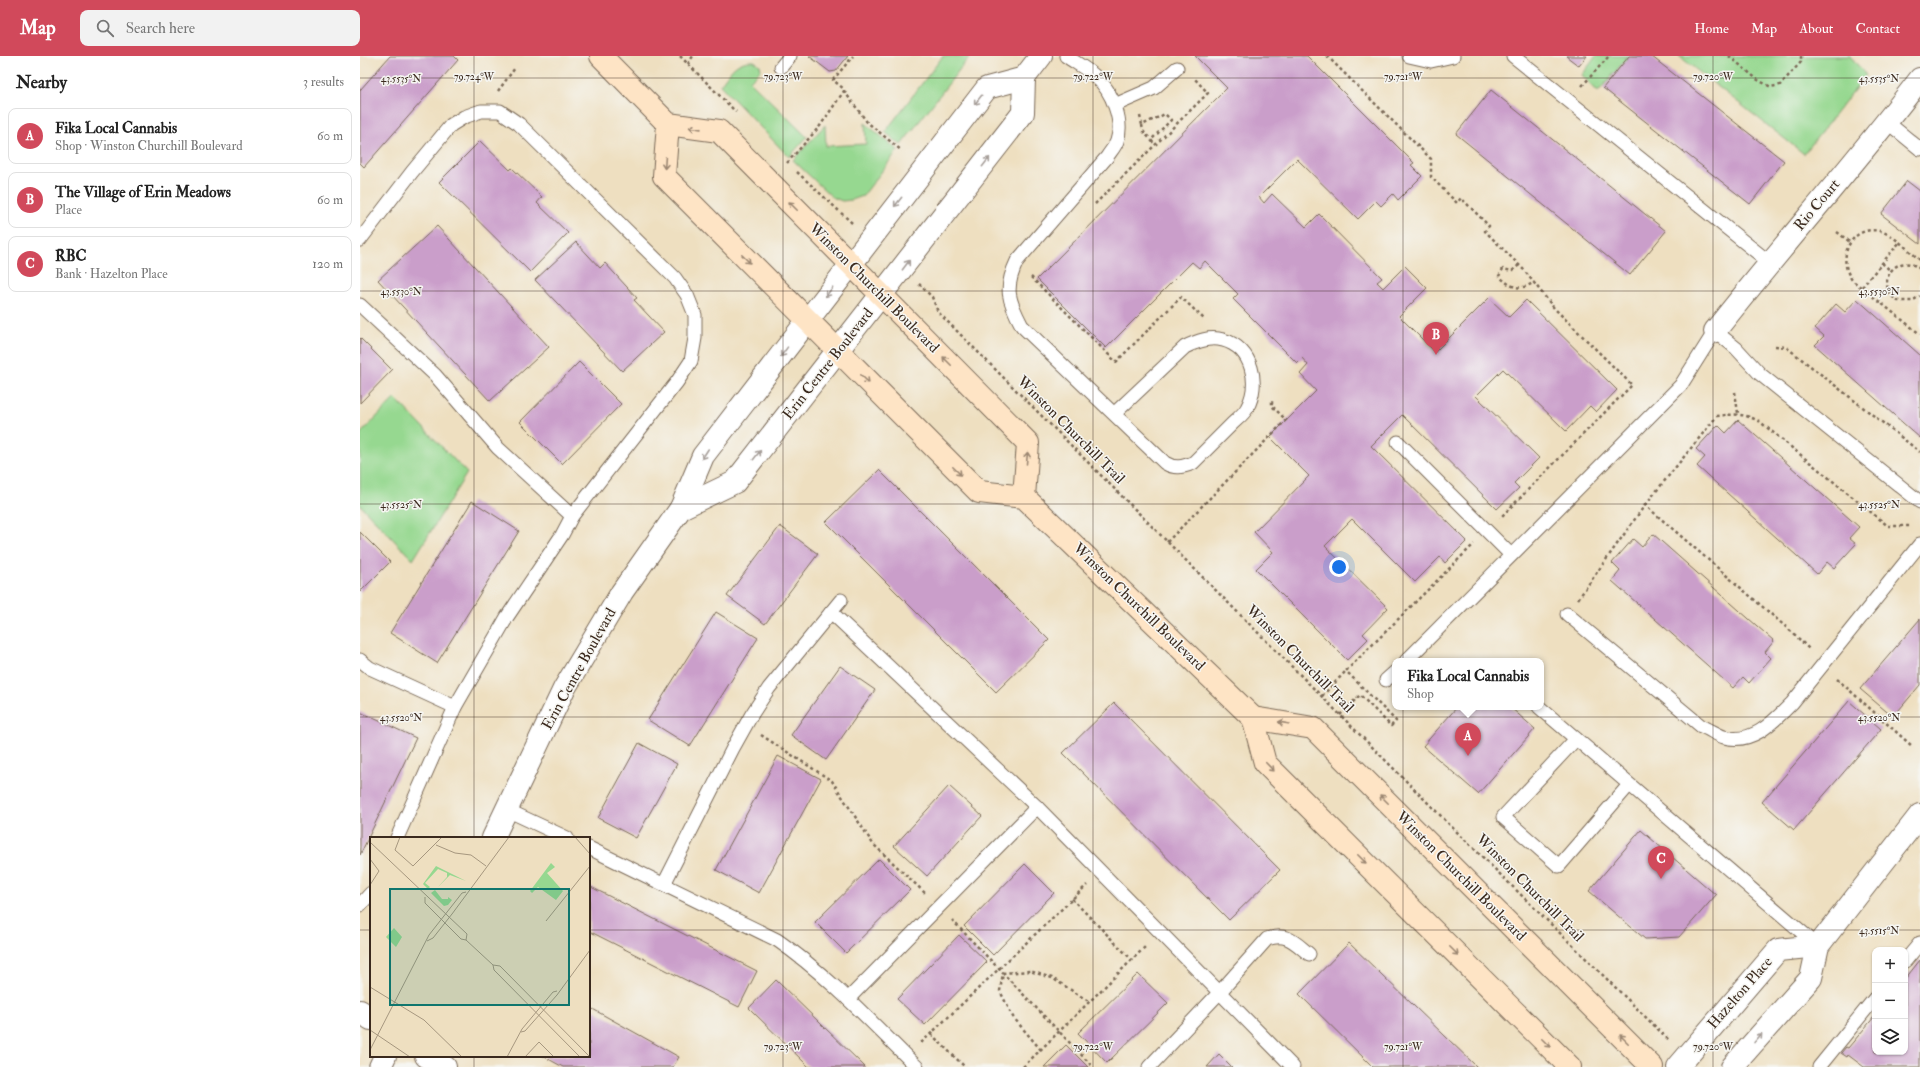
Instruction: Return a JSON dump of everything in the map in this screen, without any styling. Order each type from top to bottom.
[{"type":"main road","points":[[601,56],[668,124],[664,176],[979,492],[1024,497]]},
{"type":"main road","name":"Winston Churchill Boulevard","points":[[668,124],[719,131],[1028,443],[1024,497],[1253,718],[1314,728],[1652,1067]]},
{"type":"main road","points":[[1253,718],[1265,763],[1570,1067]]},
{"type":"street","points":[[1024,78],[1041,56]]},
{"type":"street","name":"Erin Centre Boulevard","points":[[494,837],[564,689],[622,592],[681,508],[703,456],[987,88],[1024,78],[1024,113],[735,482],[681,508]]},
{"type":"street","name":"Rio Court","points":[[1715,331],[1769,262],[1887,122],[1920,80]]},
{"type":"street","points":[[1732,1067],[1811,978],[1818,946],[1920,814]]},
{"type":"street","name":"Hazelton Place","points":[[1678,1067],[1692,1048],[1778,950],[1818,946]]},
{"type":"street","points":[[360,1011],[370,1018]]},
{"type":"street","points":[[380,1067],[385,1057]]},
{"type":"street","points":[[428,1057],[445,1067]]},
{"type":"lane","points":[[781,67],[790,56]]},
{"type":"lane","points":[[1066,56],[1096,77],[1108,92],[1115,105],[1119,122],[1117,141],[1107,157],[1017,261],[1010,276],[1009,289],[1014,312],[1022,326],[1172,468],[1183,467],[1193,463],[1246,409],[1255,390],[1253,371],[1249,360],[1236,346],[1224,340],[1210,339],[1197,341],[1185,347],[1115,413]]},
{"type":"lane","points":[[1409,56],[1432,61],[1453,56]]},
{"type":"lane","points":[[1513,56],[1769,262]]},
{"type":"lane","points":[[1115,105],[1154,88],[1177,68]]},
{"type":"lane","points":[[360,240],[412,172],[451,126],[464,116],[481,111],[500,111],[518,124],[675,278],[687,295],[695,315],[695,338],[691,361],[677,382],[572,516],[562,535],[507,617],[455,707],[396,837]]},
{"type":"lane","points":[[1887,122],[1920,149]]},
{"type":"lane","points":[[360,306],[435,376],[498,448],[572,516]]},
{"type":"lane","points":[[1409,658],[1681,385],[1715,331],[1736,348],[1760,374],[1920,502]]},
{"type":"lane","points":[[1398,442],[1511,555]]},
{"type":"lane","points":[[1568,614],[1701,726],[1725,737],[1747,737],[1768,727],[1792,703],[1920,544]]},
{"type":"lane","points":[[664,884],[746,725],[769,688],[841,600]]},
{"type":"lane","points":[[831,612],[1037,807],[1293,1067]]},
{"type":"lane","points":[[360,660],[370,668],[455,707]]},
{"type":"lane","points":[[1542,710],[1818,946]]},
{"type":"lane","points":[[1576,739],[1503,817],[1558,866],[1629,785]]},
{"type":"lane","points":[[848,1000],[1037,807]]},
{"type":"lane","points":[[507,810],[565,837]]},
{"type":"lane","points":[[590,848],[777,940],[793,951],[848,1000],[916,1067]]},
{"type":"lane","points":[[360,906],[370,894]]},
{"type":"lane","points":[[1149,1067],[1219,993],[1267,939],[1276,936],[1289,938],[1309,954]]},
{"type":"lane","points":[[1908,957],[1920,943]]},
{"type":"lane","points":[[1820,1067],[1872,1002]]},
{"type":"path","points":[[688,64],[693,56]]},
{"type":"path","points":[[853,56],[833,80],[844,89],[867,122],[902,151]]},
{"type":"path","points":[[1328,56],[1431,159],[1431,177],[1457,202],[1461,198],[1489,226],[1485,231],[1520,265],[1554,308],[1632,385],[1499,519]]},
{"type":"path","points":[[1568,101],[1609,56]]},
{"type":"path","points":[[1729,56],[1758,80],[1771,87],[1780,85],[1801,62],[1801,56]]},
{"type":"path","points":[[490,111],[494,96],[515,68]]},
{"type":"path","points":[[1093,206],[1208,93],[1192,77]]},
{"type":"path","points":[[786,162],[820,126],[844,91]]},
{"type":"path","points":[[1142,125],[1143,131],[1151,140]]},
{"type":"path","points":[[1919,331],[1852,280],[1845,266],[1844,257],[1850,242],[1865,232],[1873,231],[1882,232],[1899,243],[1920,260]]},
{"type":"path","points":[[1837,232],[1850,242]]},
{"type":"path","points":[[1862,287],[1899,243]]},
{"type":"path","points":[[1920,268],[1912,264],[1904,263],[1891,271],[1887,284],[1888,291],[1895,298],[1905,302],[1912,301],[1920,296]]},
{"type":"path","points":[[1882,264],[1891,271]]},
{"type":"path","points":[[1520,265],[1512,271],[1503,269],[1499,276],[1509,286],[1518,288],[1528,287],[1534,282]]},
{"type":"path","points":[[1034,270],[1030,275],[1116,362],[1182,297],[1203,319],[1208,319]]},
{"type":"path","name":"Winston Churchill Trail","points":[[932,297],[938,312],[1167,542],[1660,1031]]},
{"type":"path","points":[[1775,346],[1786,346],[1920,452]]},
{"type":"path","points":[[1735,392],[1738,413]]},
{"type":"path","points":[[1167,542],[1286,420],[1272,406],[1272,399]]},
{"type":"path","points":[[1568,614],[1645,505],[1717,416],[1738,413],[1746,415],[1759,422],[1888,526],[1912,526]]},
{"type":"path","points":[[1645,505],[1794,634],[1812,652]]},
{"type":"path","points":[[1322,696],[1346,671]]},
{"type":"path","points":[[1834,676],[1912,746]]},
{"type":"path","points":[[746,725],[832,780],[873,844],[925,893]]},
{"type":"path","points":[[907,1057],[1100,872]]},
{"type":"path","points":[[1072,899],[1132,960]]},
{"type":"path","points":[[949,917],[1093,1067]]},
{"type":"path","points":[[1023,1067],[1160,933]]},
{"type":"path","points":[[1003,974],[1030,971],[1052,978],[1090,1002]]},
{"type":"path","points":[[1003,974],[1000,991],[1013,1016],[1040,1050]]},
{"type":"path","points":[[931,1034],[965,1067]]},
{"type":"green space","points":[[943,56],[970,56],[901,145],[885,132]]},
{"type":"green space","points":[[1596,56],[1629,56],[1598,92],[1582,75]]},
{"type":"green space","points":[[1679,56],[1850,56],[1866,75],[1804,154]]},
{"type":"green space","points":[[754,61],[760,65],[761,70],[750,81],[807,137],[789,157],[720,85],[730,71],[742,62]]},
{"type":"green space","points":[[865,123],[898,150],[863,196],[852,200],[842,201],[832,197],[793,160],[825,125],[826,146],[866,144]]},
{"type":"green space","points":[[395,398],[467,473],[413,560],[360,505],[360,434]]},
{"type":"building","points":[[390,56],[454,56],[458,60],[364,167],[360,163],[360,90]]},
{"type":"building","points":[[809,56],[848,56],[836,71],[830,72]]},
{"type":"building","points":[[1195,56],[1307,56],[1414,163],[1411,165],[1422,176],[1398,200],[1393,194],[1381,206],[1376,201],[1358,219],[1297,159],[1259,197],[1264,203],[1272,194],[1306,227],[1319,214],[1382,278],[1377,282],[1383,288],[1405,266],[1427,288],[1399,316],[1435,352],[1489,298],[1509,317],[1526,300],[1617,390],[1596,412],[1590,406],[1566,431],[1503,369],[1476,396],[1539,458],[1514,483],[1519,488],[1497,509],[1402,415],[1371,446],[1467,541],[1445,563],[1440,557],[1415,582],[1352,519],[1325,546],[1388,608],[1363,634],[1368,639],[1347,660],[1256,569],[1273,552],[1254,532],[1309,476],[1270,437],[1316,391],[1300,374],[1308,365],[1302,358],[1297,363],[1233,299],[1238,294],[1205,261],[1199,268],[1192,262],[1106,348],[1037,279],[1227,88]]},
{"type":"building","points":[[1566,56],[1587,56],[1579,66]]},
{"type":"building","points":[[1629,56],[1651,56],[1784,161],[1750,204],[1603,88]]},
{"type":"building","points":[[1491,90],[1666,231],[1630,275],[1456,134]]},
{"type":"building","points":[[480,141],[510,170],[512,168],[542,197],[537,203],[568,233],[530,272],[439,182]]},
{"type":"building","points":[[1907,181],[1920,191],[1920,244],[1881,214]]},
{"type":"building","points":[[437,226],[549,347],[490,401],[378,280]]},
{"type":"building","points":[[576,242],[600,268],[605,263],[637,298],[634,300],[664,332],[622,371],[535,280]]},
{"type":"building","points":[[1857,299],[1920,355],[1920,438],[1815,345],[1824,336],[1815,328],[1836,304],[1845,312]]},
{"type":"building","points":[[360,338],[392,370],[360,403]]},
{"type":"building","points":[[579,362],[621,404],[562,464],[520,422]]},
{"type":"building","points":[[1738,420],[1859,527],[1849,538],[1856,544],[1834,568],[1827,562],[1817,574],[1697,466],[1705,457],[1696,449],[1718,425],[1726,433]]},
{"type":"building","points":[[879,470],[1049,640],[996,692],[826,522]]},
{"type":"building","points":[[472,501],[519,531],[437,663],[390,633]]},
{"type":"building","points":[[780,526],[818,554],[765,624],[727,596]]},
{"type":"building","points":[[360,532],[390,562],[360,592]]},
{"type":"building","points":[[1653,534],[1774,641],[1765,652],[1771,658],[1749,683],[1743,677],[1733,688],[1612,581],[1620,571],[1612,563],[1633,539],[1642,547]]},
{"type":"building","points":[[716,612],[758,638],[690,746],[648,720]]},
{"type":"building","points":[[1920,619],[1920,685],[1893,717],[1860,689]]},
{"type":"building","points":[[840,666],[875,690],[826,760],[791,735]]},
{"type":"building","points":[[1849,701],[1881,729],[1794,830],[1762,802]]},
{"type":"building","points":[[1114,703],[1280,870],[1229,920],[1063,753]]},
{"type":"building","points":[[1454,710],[1513,710],[1535,729],[1478,794],[1423,746]]},
{"type":"building","points":[[360,712],[416,738],[360,855]]},
{"type":"building","points":[[639,743],[677,764],[636,838],[598,818]]},
{"type":"building","points":[[778,756],[821,779],[759,893],[716,870]]},
{"type":"building","points":[[949,786],[982,816],[927,876],[894,846]]},
{"type":"building","points":[[1641,830],[1716,895],[1679,937],[1645,939],[1589,891]]},
{"type":"building","points":[[879,859],[910,890],[846,953],[815,922]]},
{"type":"building","points":[[1025,864],[1054,893],[993,955],[964,926]]},
{"type":"building","points":[[590,887],[757,971],[739,1007],[590,932]]},
{"type":"building","points":[[959,935],[987,962],[925,1025],[897,999]]},
{"type":"building","points":[[1349,943],[1477,1067],[1373,1067],[1299,994]]},
{"type":"building","points":[[1920,960],[1920,1067],[1864,1067],[1848,1055],[1847,1057],[1841,1053],[1846,1047],[1848,1048],[1872,1020],[1872,1055],[1908,1055],[1908,975]]},
{"type":"building","points":[[1138,974],[1168,1003],[1107,1063],[1078,1033]]},
{"type":"building","points":[[776,980],[865,1067],[809,1067],[749,1008]]},
{"type":"building","points":[[590,1008],[679,1057],[673,1067],[563,1067],[545,1057],[590,1057]]},
{"type":"building","points":[[1066,1045],[1088,1067],[1044,1067]]},
{"type":"building","points":[[1219,1054],[1232,1067],[1207,1067]]},
{"type":"place","name":"The Village of Erin Meadows","points":[[1436,355]]},
{"type":"place","name":"Fika Local Cannabis","points":[[1468,756]]},
{"type":"place","name":"RBC","points":[[1661,879]]}]
